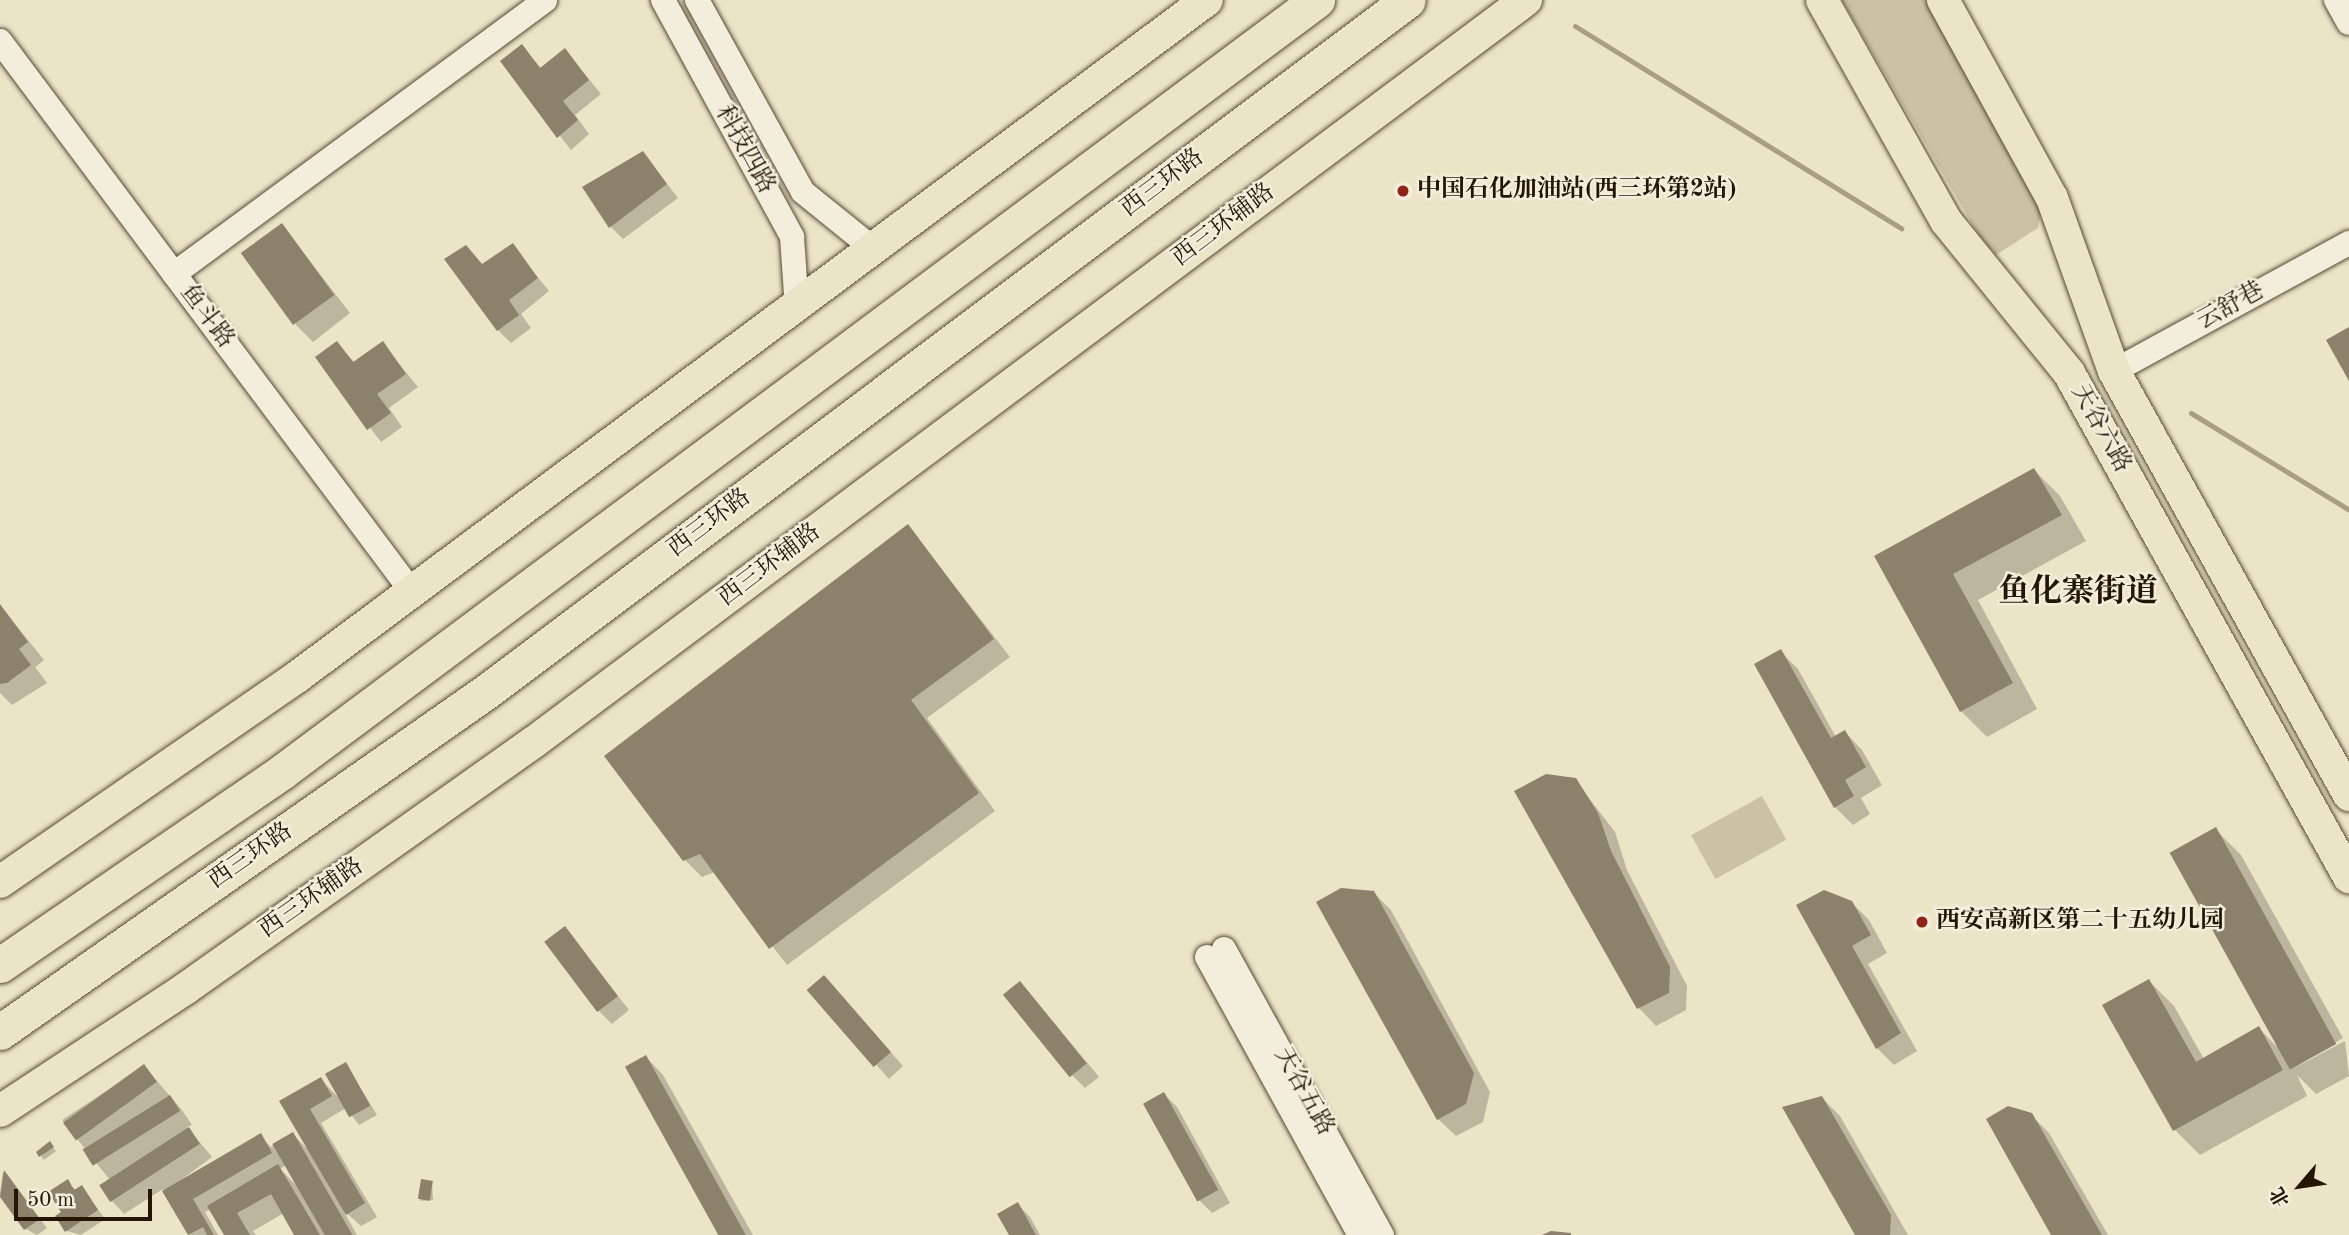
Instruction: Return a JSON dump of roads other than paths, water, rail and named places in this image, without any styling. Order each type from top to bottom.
[{"type":"highway","points":[[0,965],[283,771],[1317,0]]},
{"type":"highway","name":"西三环路","points":[[0,1032],[487,691],[1408,0]]},
{"type":"main road","points":[[0,882],[412,593],[797,309],[1207,0]]},
{"type":"main road","name":"西三环辅路","points":[[0,1111],[185,989],[534,742],[1525,0]]},
{"type":"main road","name":"天谷六路","points":[[1822,0],[1946,221],[2069,373],[2349,877]]},
{"type":"main road","name":"天谷六路","points":[[1942,0],[2052,198],[2114,371],[2349,795]]},
{"type":"street","points":[[174,274],[545,0]]},
{"type":"street","name":"科技四路","points":[[663,0],[792,237],[797,309]]},
{"type":"street","name":"科技四路","points":[[697,0],[803,192],[875,250]]},
{"type":"street","points":[[2336,0],[2349,23]]},
{"type":"street","name":"鱼斗路","points":[[0,41],[412,593]]},
{"type":"street","name":"云舒巷","points":[[2114,371],[2349,243]]},
{"type":"street","name":"天谷五路","points":[[1360,1235],[1215,953],[1382,1235]]},
{"type":"waterway","points":[[1575,26],[1901,228]]},
{"type":"waterway","points":[[2191,413],[2349,510]]},
{"type":"place","name":"中国石化加油站(西三环第2站)","points":[[1403,191]]},
{"type":"place","name":"西安高新区第二十五幼儿园","points":[[1922,922]]},
{"type":"district","name":"鱼化寨街道","points":[[2078,593]]}]
